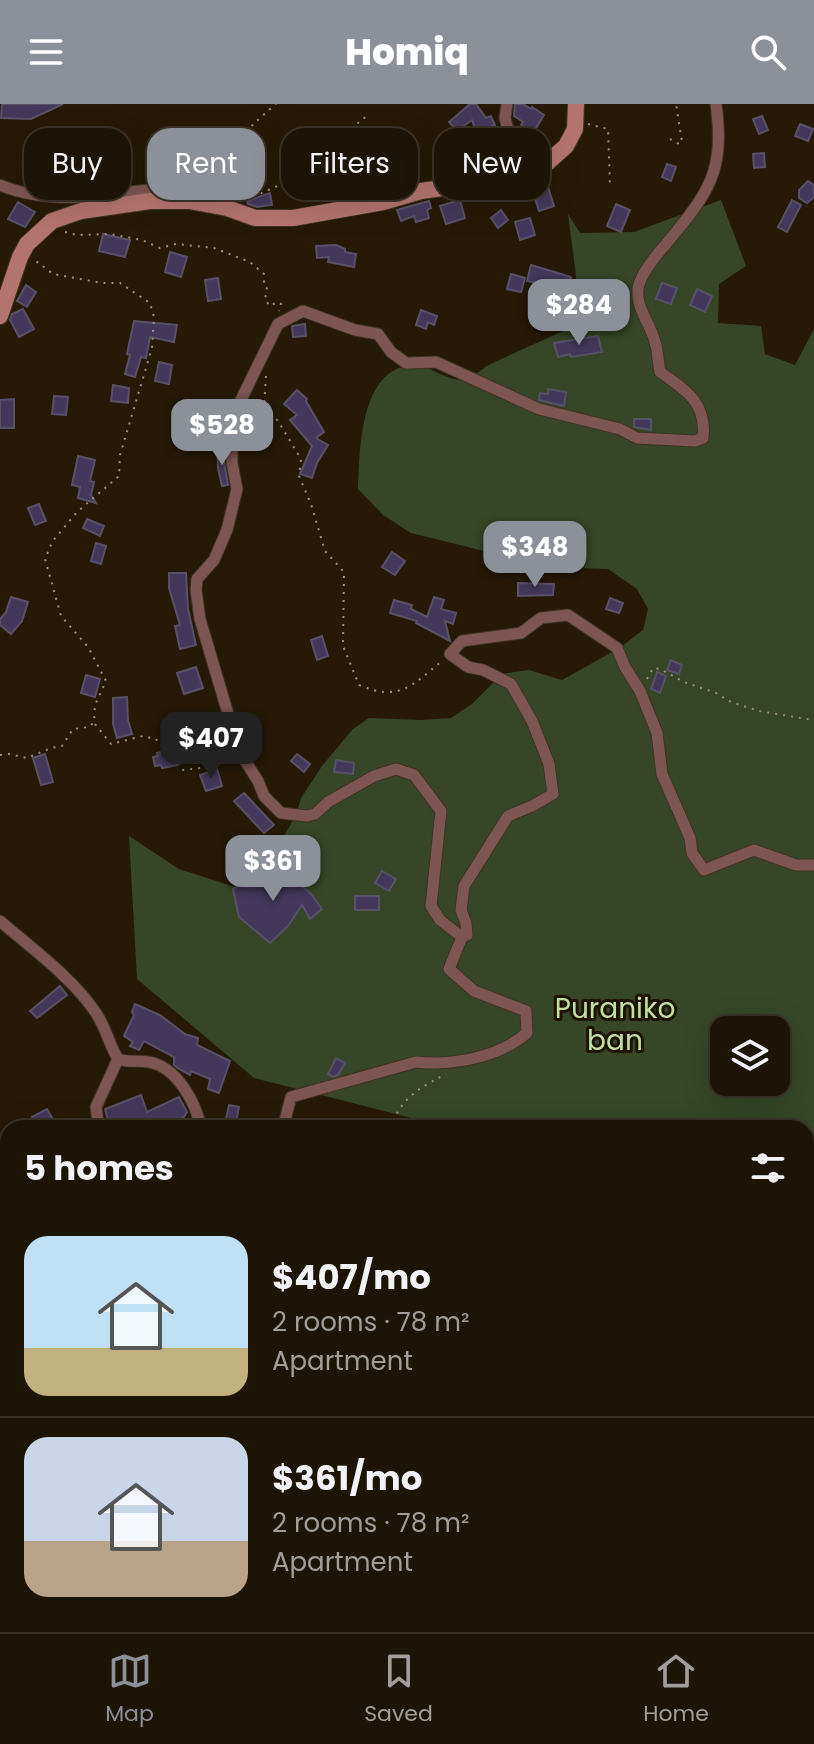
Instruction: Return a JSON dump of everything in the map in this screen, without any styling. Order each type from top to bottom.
[{"type":"street","points":[[507,104],[507,128]]},
{"type":"street","points":[[550,160],[566,146],[575,129],[576,104]]},
{"type":"street","points":[[462,937],[440,920],[431,906],[441,811],[414,775],[396,769],[374,776],[328,802],[315,814],[281,813],[264,796],[239,751],[200,619],[196,590],[197,579],[214,560],[227,530],[237,489],[232,463],[232,437],[239,404],[278,324],[303,311],[355,330],[378,334],[391,352],[406,363],[436,362],[539,409],[620,429],[637,438],[695,441],[703,438],[705,423],[688,391],[660,372],[655,341],[638,304],[639,284],[655,257],[700,203],[716,167],[721,138],[716,104]]},
{"type":"street","points":[[0,185],[22,194],[54,196],[99,197],[172,190],[185,192],[196,202]]},
{"type":"street","points":[[0,316],[27,244],[52,221],[81,211],[150,201],[196,202],[255,218],[293,218],[434,189]]},
{"type":"street","points":[[285,1120],[291,1097],[416,1062],[464,1062],[513,1045],[527,1033],[526,1011],[474,991],[449,969],[462,937],[467,935],[461,910],[464,886],[508,816],[553,794],[549,764],[532,721],[511,684],[483,670],[468,667],[450,654],[462,641],[521,633],[541,618],[568,615],[617,648],[640,691],[657,733],[662,774],[690,838],[692,853],[704,870],[754,850],[796,865],[814,865]]},
{"type":"street","points":[[0,921],[71,985],[94,1009],[105,1027],[118,1059],[96,1107],[98,1120]]},
{"type":"street","points":[[118,1059],[129,1063],[147,1061],[166,1068],[198,1110],[200,1120]]},
{"type":"path","points":[[248,128],[276,104]]},
{"type":"path","points":[[670,139],[679,144],[682,142],[676,104]]},
{"type":"path","points":[[265,191],[282,184],[368,115]]},
{"type":"path","points":[[575,123],[608,129],[610,187]]},
{"type":"path","points":[[227,208],[243,204],[246,200]]},
{"type":"path","points":[[52,221],[60,230],[77,235],[110,234],[142,240],[160,248],[176,244],[214,248],[250,262],[264,274],[267,287],[265,300],[270,306],[277,302],[281,304],[278,324]]},
{"type":"path","points":[[35,260],[53,274],[120,283],[150,303],[154,317],[152,348],[120,455],[119,476],[77,512],[52,542],[45,559],[61,616],[88,647],[106,681],[95,705],[94,722],[111,744],[143,736],[156,739],[160,745],[177,747],[182,770],[225,763],[239,751]]},
{"type":"path","points":[[266,375],[264,406],[278,421],[301,459],[299,476],[325,551],[344,572],[343,646],[359,685],[378,692],[400,691],[412,686],[450,654]]},
{"type":"path","points":[[640,691],[653,668],[660,669],[731,702],[759,711],[813,720]]},
{"type":"path","points":[[0,755],[33,757],[62,746],[73,729],[89,727],[94,722]]},
{"type":"path","points":[[398,1120],[396,1115],[404,1101],[424,1084],[464,1062]]},
{"type":"green space","name":"Puraniko ban","points":[[721,200],[746,266],[719,284],[718,323],[761,326],[765,354],[795,365],[814,329],[814,1120],[419,1120],[254,1078],[137,979],[129,836],[179,869],[235,887],[274,853],[296,815],[301,798],[322,766],[353,729],[369,718],[451,718],[472,704],[502,674],[529,670],[562,680],[621,647],[643,630],[648,609],[637,589],[608,569],[575,568],[516,546],[484,551],[411,533],[383,515],[358,489],[366,414],[382,380],[395,370],[419,365],[452,378],[466,379],[487,366],[572,327],[576,275],[568,214],[580,233],[634,232]]},
{"type":"building","points":[[2,104],[63,104],[31,119],[1,118]]},
{"type":"building","points":[[470,104],[476,104],[486,118],[491,116],[495,125],[475,128],[472,120],[461,128],[454,128],[449,122]]},
{"type":"building","points":[[515,104],[532,107],[544,115],[536,128],[526,128],[514,116]]},
{"type":"building","points":[[762,116],[768,130],[759,134],[753,119]]},
{"type":"building","points":[[800,124],[813,129],[808,141],[795,136]]},
{"type":"building","points":[[764,153],[765,167],[754,168],[753,154]]},
{"type":"building","points":[[667,164],[676,167],[671,181],[662,177]]},
{"type":"building","points":[[808,181],[814,185],[814,197],[807,203],[799,198],[799,190]]},
{"type":"building","points":[[270,193],[272,205],[257,207],[248,204],[250,200],[265,200],[265,195]]},
{"type":"building","points":[[550,193],[554,206],[539,211],[536,200],[550,200]]},
{"type":"building","points":[[460,200],[465,218],[446,224],[440,206]]},
{"type":"building","points":[[792,200],[801,205],[787,232],[778,227]]},
{"type":"building","points":[[429,201],[429,218],[416,222],[414,216],[401,221],[397,210]]},
{"type":"building","points":[[18,202],[35,212],[25,227],[8,219]]},
{"type":"building","points":[[616,204],[630,210],[621,232],[607,226]]},
{"type":"building","points":[[501,210],[508,220],[498,228],[491,218]]},
{"type":"building","points":[[530,218],[535,235],[520,240],[515,222]]},
{"type":"building","points":[[103,234],[130,240],[125,257],[99,251]]},
{"type":"building","points":[[336,245],[345,252],[356,254],[354,267],[328,262],[329,257],[317,258],[316,246]]},
{"type":"building","points":[[170,252],[187,257],[181,277],[165,272]]},
{"type":"building","points":[[531,265],[571,277],[568,286],[546,280],[545,285],[527,281]]},
{"type":"building","points":[[511,274],[525,278],[521,292],[507,289]]},
{"type":"building","points":[[218,278],[221,299],[208,301],[205,280]]},
{"type":"building","points":[[662,283],[677,288],[671,304],[656,299]]},
{"type":"building","points":[[26,285],[36,292],[27,307],[17,301]]},
{"type":"building","points":[[697,289],[712,296],[705,312],[690,305]]},
{"type":"building","points":[[23,309],[34,329],[19,337],[10,320],[12,314]]},
{"type":"building","points":[[421,310],[437,316],[434,325],[428,322],[426,329],[416,325]]},
{"type":"building","points":[[134,321],[177,325],[174,342],[150,337],[146,358],[141,357],[135,377],[125,374]]},
{"type":"building","points":[[305,324],[306,336],[293,337],[292,326]]},
{"type":"building","points":[[598,336],[602,352],[558,357],[554,343]]},
{"type":"building","points":[[159,362],[172,365],[169,384],[155,381]]},
{"type":"building","points":[[113,385],[129,388],[128,403],[111,401]]},
{"type":"building","points":[[548,389],[566,392],[564,406],[539,400],[540,393],[548,394]]},
{"type":"building","points":[[297,390],[307,399],[324,432],[316,438],[328,445],[312,478],[300,474],[312,446],[290,420],[297,415],[284,404]]},
{"type":"building","points":[[54,396],[68,397],[66,415],[52,414]]},
{"type":"building","points":[[14,399],[14,428],[0,428],[0,400]]},
{"type":"building","points":[[634,419],[651,419],[651,430],[634,427]]},
{"type":"building","points":[[217,445],[221,445],[228,485],[222,486]]},
{"type":"building","points":[[78,456],[95,460],[90,481],[94,482],[91,495],[96,503],[78,498],[80,487],[72,485]]},
{"type":"building","points":[[39,504],[46,521],[35,525],[28,508]]},
{"type":"building","points":[[87,519],[104,526],[100,536],[83,528]]},
{"type":"building","points":[[96,543],[106,546],[101,564],[91,561]]},
{"type":"building","points":[[392,552],[405,561],[395,575],[382,567]]},
{"type":"building","points":[[169,573],[186,573],[188,609],[196,645],[180,649],[175,626],[180,625],[169,588]]},
{"type":"building","points":[[518,583],[554,584],[553,595],[518,596]]},
{"type":"building","points":[[11,597],[28,602],[22,621],[11,634],[0,625],[0,619]]},
{"type":"building","points":[[434,597],[444,600],[441,609],[456,613],[453,624],[445,621],[450,641],[417,621],[390,613],[394,600],[412,605],[411,609],[427,617]]},
{"type":"building","points":[[610,598],[623,603],[619,613],[606,609]]},
{"type":"building","points":[[322,636],[328,656],[317,660],[311,640]]},
{"type":"building","points":[[671,660],[682,665],[679,674],[667,670]]},
{"type":"building","points":[[196,667],[203,688],[184,694],[177,673]]},
{"type":"building","points":[[657,672],[666,676],[660,693],[651,689]]},
{"type":"building","points":[[86,675],[100,679],[95,697],[81,693]]},
{"type":"building","points":[[127,697],[132,734],[117,738],[113,724],[113,698]]},
{"type":"building","points":[[219,737],[226,755],[208,762],[201,743]]},
{"type":"building","points":[[174,749],[178,765],[155,766],[153,757],[158,756],[157,753]]},
{"type":"building","points":[[45,754],[53,782],[41,785],[33,758]]},
{"type":"building","points":[[297,754],[310,764],[304,772],[291,761]]},
{"type":"building","points":[[336,760],[354,763],[353,774],[334,772]]},
{"type":"building","points":[[217,769],[222,786],[206,791],[200,775]]},
{"type":"building","points":[[244,793],[274,825],[264,833],[234,801]]},
{"type":"building","points":[[282,862],[284,870],[311,894],[322,909],[310,919],[302,905],[288,926],[270,943],[239,917],[233,889],[245,881],[248,887]]},
{"type":"building","points":[[382,871],[396,879],[389,891],[375,883]]},
{"type":"building","points":[[355,896],[379,896],[379,910],[355,910]]},
{"type":"building","points":[[60,986],[67,995],[37,1018],[30,1011]]},
{"type":"building","points":[[135,1004],[160,1015],[185,1034],[198,1038],[197,1045],[230,1061],[219,1093],[208,1089],[210,1079],[179,1069],[174,1065],[174,1057],[144,1041],[139,1050],[130,1046],[133,1042],[124,1036],[134,1015]]},
{"type":"building","points":[[336,1058],[345,1063],[338,1075],[333,1077],[328,1074]]},
{"type":"building","points":[[141,1095],[147,1112],[179,1097],[187,1112],[178,1120],[108,1120],[105,1109]]},
{"type":"building","points":[[229,1105],[239,1107],[237,1120],[226,1120]]},
{"type":"building","points":[[47,1109],[53,1120],[34,1120],[32,1117]]}]
